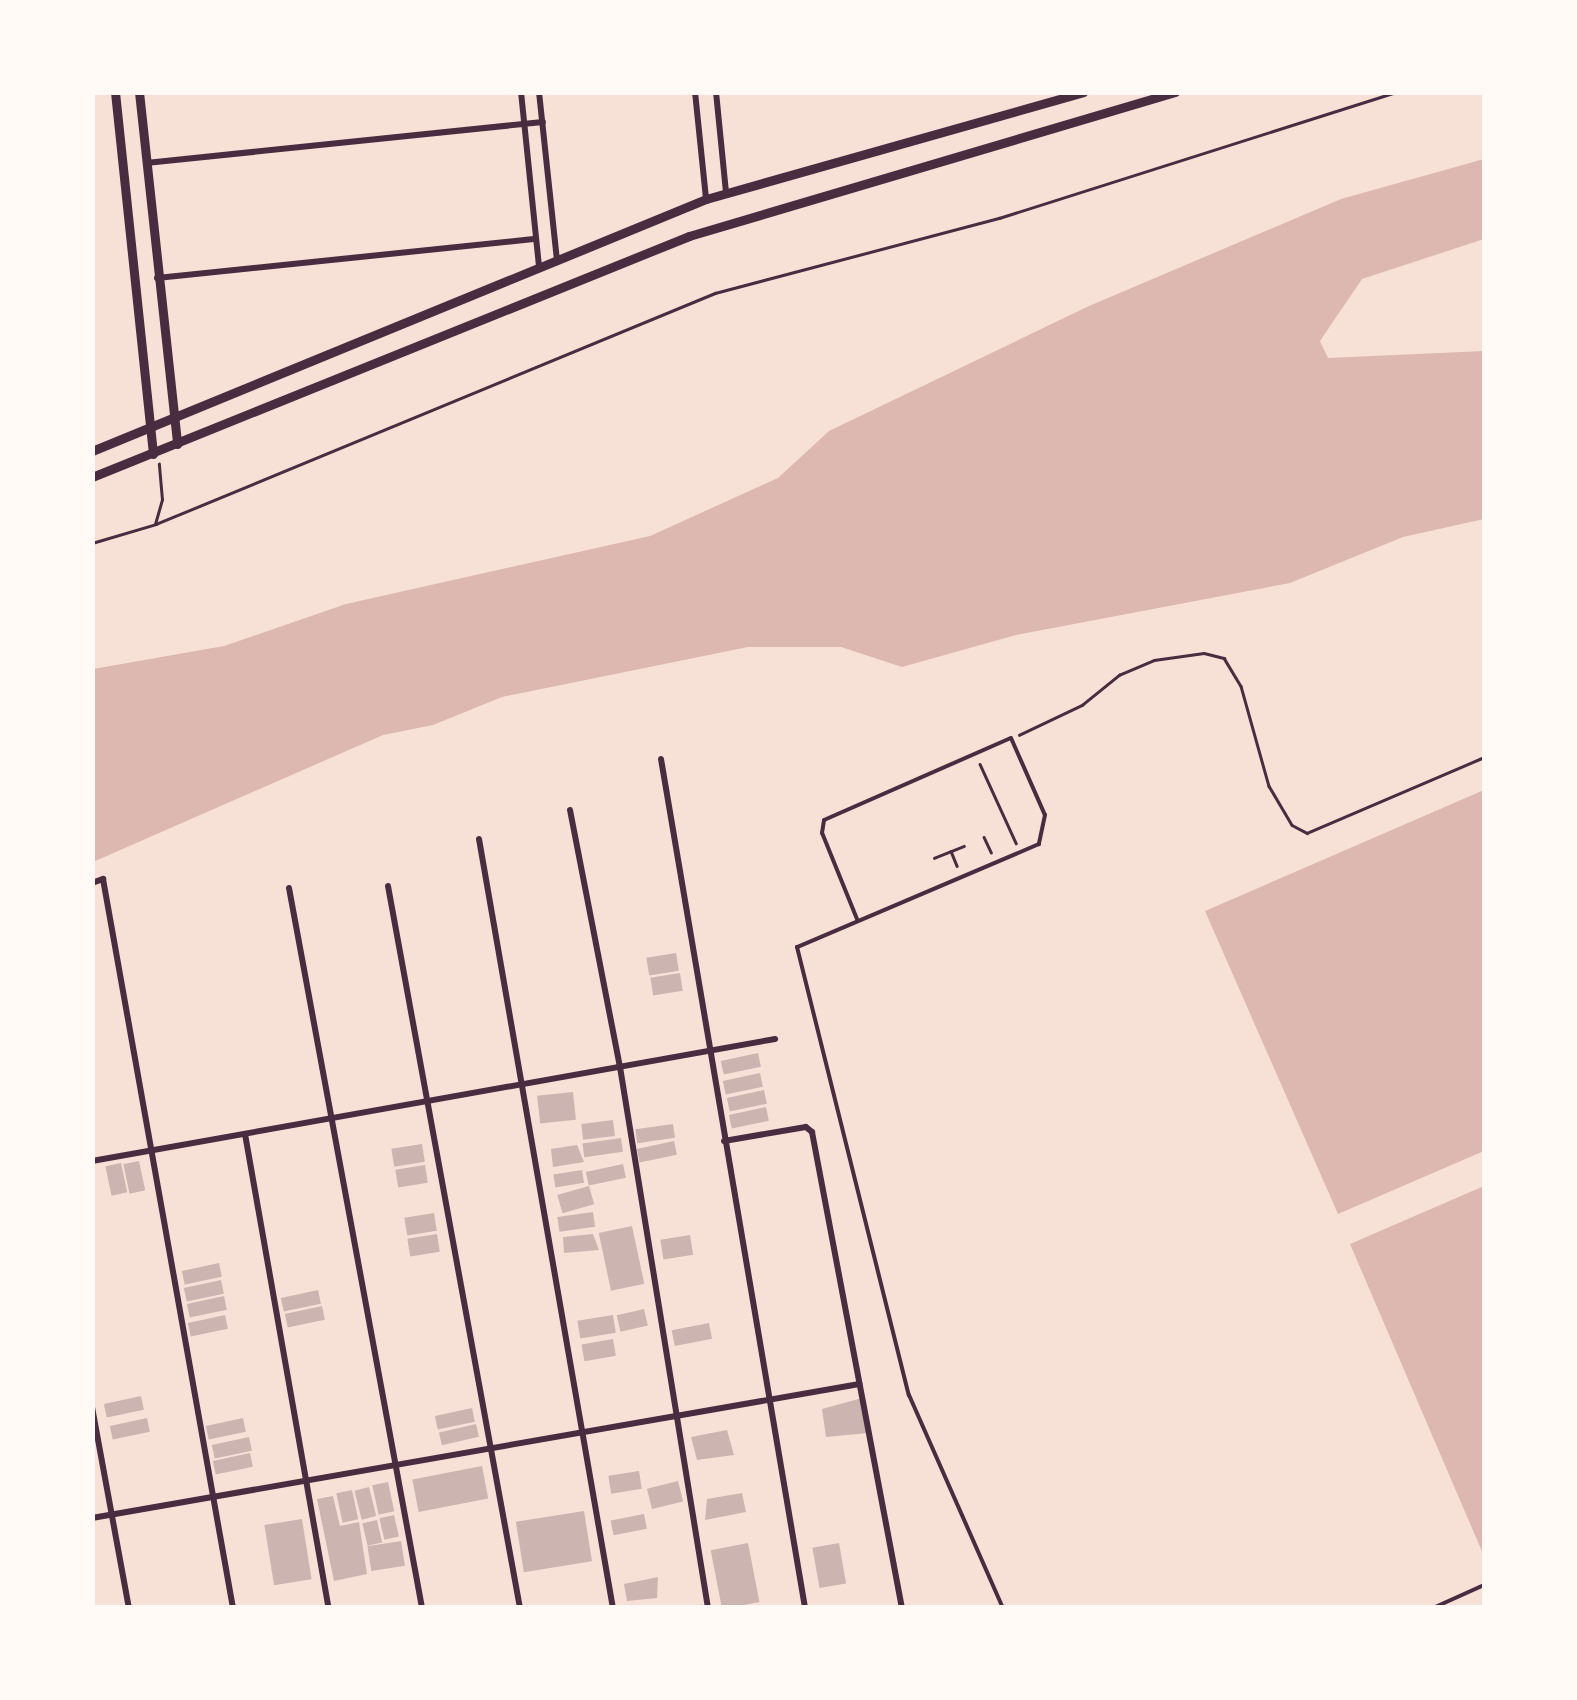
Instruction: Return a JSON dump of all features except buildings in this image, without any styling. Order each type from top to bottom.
[{"type":"street","points":[[115,92],[147,428],[153,454]]},
{"type":"street","points":[[139,92],[171,417],[177,444]]},
{"type":"street","points":[[521,92],[538,267]]},
{"type":"street","points":[[540,92],[557,260]]},
{"type":"street","points":[[695,92],[706,198]]},
{"type":"street","points":[[716,92],[726,192]]},
{"type":"street","points":[[92,451],[706,198],[1082,92]]},
{"type":"street","points":[[92,477],[688,236],[1175,92]]},
{"type":"street","points":[[146,163],[542,122]]},
{"type":"street","points":[[156,278],[536,239]]},
{"type":"street","points":[[661,759],[766,1401],[805,1608]]},
{"type":"street","points":[[570,810],[620,1067],[708,1608]]},
{"type":"street","points":[[479,839],[586,1434],[613,1608]]},
{"type":"street","points":[[92,883],[104,879],[148,1151],[232,1608]]},
{"type":"street","points":[[388,886],[520,1608]]},
{"type":"street","points":[[289,888],[422,1608]]},
{"type":"street","points":[[92,1161],[775,1039]]},
{"type":"street","points":[[724,1141],[806,1127],[812,1132],[902,1608]]},
{"type":"street","points":[[245,1134],[329,1608]]},
{"type":"street","points":[[92,1518],[859,1384]]},
{"type":"street","points":[[92,1407],[129,1608]]},
{"type":"lane","points":[[858,919],[822,832],[824,820],[1011,738],[1047,826],[1039,844],[798,948],[909,1395],[1003,1608]]},
{"type":"lane","points":[[1433,1608],[1484,1585]]},
{"type":"path","points":[[92,543],[156,524],[715,292],[999,218],[1397,92]]},
{"type":"path","points":[[153,454],[162,488],[156,524]]},
{"type":"path","points":[[1011,738],[1082,705],[1119,675],[1154,660],[1204,653],[1224,658],[1241,686],[1269,786],[1292,825],[1307,833],[1484,757]]},
{"type":"path","points":[[976,753],[1020,852]]},
{"type":"path","points":[[984,837],[996,862]]},
{"type":"path","points":[[934,858],[964,846]]},
{"type":"path","points":[[951,851],[961,876]]},
{"type":"shaded area","points":[[1484,159],[1484,239],[1362,279],[1320,341],[1328,358],[1484,351],[1484,519],[1403,537],[1290,583],[1016,635],[902,667],[841,647],[748,647],[502,697],[433,725],[383,735],[93,862],[93,669],[224,646],[346,604],[650,536],[778,478],[829,431],[1089,306],[1341,199]]},
{"type":"shaded area","points":[[1484,790],[1484,1151],[1338,1214],[1205,911]]},
{"type":"shaded area","points":[[1484,1186],[1484,1556],[1350,1244]]}]
